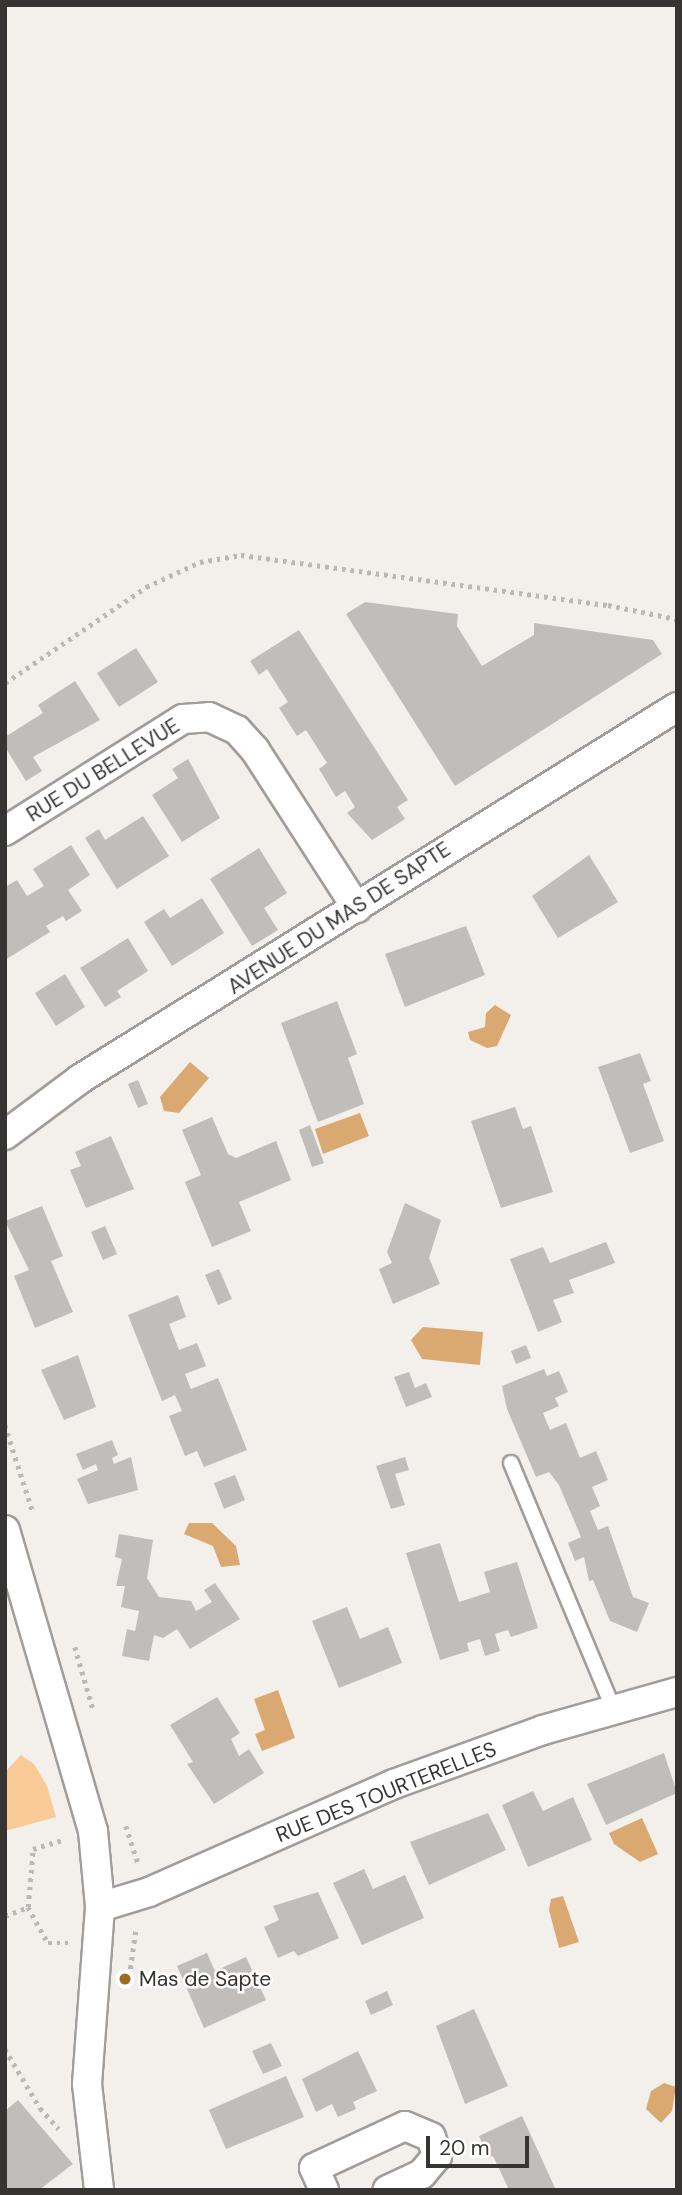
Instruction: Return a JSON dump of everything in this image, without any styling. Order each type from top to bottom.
[{"type":"street","name":"AVENUE DU MAS DE SAPTE","points":[[5,1135],[80,1079],[677,707]]},
{"type":"street","name":"RUE DU BELLEVUE","points":[[5,831],[183,719],[209,717],[237,730],[255,750],[357,908]]},
{"type":"street","points":[[5,1530],[93,1831],[100,1907],[86,2046],[93,2155],[99,2190]]},
{"type":"street","name":"RUE DES TOURTERELLES","points":[[100,1907],[149,1892],[394,1784],[542,1730],[677,1692]]},
{"type":"street","points":[[324,2190],[314,2168],[405,2126],[431,2137],[437,2156],[422,2174],[387,2190]]},
{"type":"lane","points":[[511,1463],[614,1710]]},
{"type":"path","points":[[5,683],[146,587],[200,562],[241,555],[608,605],[677,619]]},
{"type":"path","points":[[93,1831],[33,1849],[28,1907],[48,1943],[97,1944]]},
{"type":"path","points":[[5,1916],[28,1907]]},
{"type":"path","points":[[5,2049],[40,2108],[93,2155]]},
{"type":"shaded area","points":[[495,1005],[511,1015],[497,1046],[487,1048],[470,1040],[468,1032],[485,1027],[486,1013]]},
{"type":"shaded area","points":[[190,1062],[209,1078],[179,1113],[164,1111],[160,1097]]},
{"type":"shaded area","points":[[360,1113],[369,1136],[323,1154],[315,1129]]},
{"type":"shaded area","points":[[423,1327],[483,1332],[480,1365],[422,1359],[411,1340]]},
{"type":"shaded area","points":[[189,1523],[212,1523],[236,1546],[240,1565],[221,1567],[213,1546],[184,1534]]},
{"type":"shaded area","points":[[278,1690],[295,1738],[262,1751],[255,1734],[265,1730],[254,1699]]},
{"type":"shaded area","points":[[21,1755],[34,1764],[47,1786],[56,1817],[5,1831],[5,1772]]},
{"type":"shaded area","points":[[642,1818],[658,1854],[640,1862],[614,1844],[609,1833]]},
{"type":"shaded area","points":[[563,1896],[579,1942],[559,1948],[549,1910],[551,1899]]},
{"type":"shaded area","points":[[664,2083],[676,2087],[672,2111],[661,2123],[646,2109],[651,2091]]},
{"type":"building","points":[[365,602],[458,614],[457,626],[482,666],[534,635],[534,623],[653,640],[662,654],[455,786],[346,614]]},
{"type":"building","points":[[299,630],[408,800],[397,807],[405,819],[372,840],[347,813],[355,807],[345,791],[336,797],[319,769],[327,763],[306,730],[297,736],[279,708],[288,702],[267,669],[259,675],[250,661]]},
{"type":"building","points":[[136,648],[158,682],[119,707],[97,673]]},
{"type":"building","points":[[75,681],[100,720],[33,757],[42,771],[26,781],[5,747],[5,737],[43,713],[38,705]]},
{"type":"building","points":[[188,759],[220,818],[182,842],[152,795],[178,778],[172,769]]},
{"type":"building","points":[[143,816],[169,856],[117,889],[85,838],[99,829],[105,840]]},
{"type":"building","points":[[71,845],[90,875],[68,890],[82,911],[66,921],[63,916],[46,926],[50,932],[5,960],[5,887],[17,880],[27,896],[44,886],[33,869]]},
{"type":"building","points":[[259,848],[287,893],[264,908],[278,930],[252,946],[210,879]]},
{"type":"building","points":[[589,855],[618,902],[558,938],[532,896]]},
{"type":"building","points":[[202,898],[224,933],[172,966],[144,922],[164,909],[170,918]]},
{"type":"building","points":[[466,926],[485,975],[405,1007],[385,954]]},
{"type":"building","points":[[128,938],[148,971],[117,991],[121,997],[105,1007],[80,968]]},
{"type":"building","points":[[65,974],[85,1007],[56,1026],[35,993]]},
{"type":"building","points":[[337,1001],[357,1054],[348,1058],[364,1104],[318,1122],[281,1023]]},
{"type":"building","points":[[640,1053],[651,1081],[643,1084],[664,1141],[630,1153],[598,1067]]},
{"type":"building","points":[[138,1080],[148,1104],[138,1108],[128,1084]]},
{"type":"building","points":[[515,1107],[523,1129],[531,1126],[553,1192],[501,1208],[471,1121]]},
{"type":"building","points":[[212,1117],[228,1154],[236,1158],[276,1141],[291,1180],[239,1202],[251,1231],[212,1247],[185,1182],[201,1175],[182,1130]]},
{"type":"building","points":[[310,1125],[324,1163],[312,1167],[299,1130]]},
{"type":"building","points":[[111,1136],[134,1189],[86,1208],[70,1170],[81,1166],[75,1152]]},
{"type":"building","points":[[405,1203],[441,1220],[429,1258],[440,1284],[393,1304],[379,1269],[392,1263],[387,1252]]},
{"type":"building","points":[[42,1206],[63,1256],[51,1261],[73,1312],[35,1328],[14,1276],[29,1270],[5,1221]]},
{"type":"building","points":[[105,1226],[117,1254],[103,1260],[91,1232]]},
{"type":"building","points":[[606,1242],[615,1263],[569,1280],[574,1293],[553,1300],[562,1322],[538,1332],[510,1259],[543,1247],[550,1263]]},
{"type":"building","points":[[219,1269],[232,1299],[218,1305],[205,1275]]},
{"type":"building","points":[[178,1295],[186,1317],[169,1324],[179,1350],[197,1343],[206,1366],[185,1374],[191,1389],[218,1378],[247,1450],[204,1467],[197,1451],[185,1456],[169,1416],[182,1411],[175,1395],[162,1401],[128,1315]]},
{"type":"building","points":[[526,1345],[531,1358],[516,1364],[511,1351]]},
{"type":"building","points":[[78,1355],[96,1407],[64,1420],[41,1370]]},
{"type":"building","points":[[544,1369],[547,1376],[559,1371],[568,1392],[555,1398],[559,1406],[543,1413],[550,1430],[566,1423],[580,1458],[596,1451],[608,1480],[592,1487],[600,1506],[590,1511],[598,1530],[608,1526],[633,1597],[649,1603],[637,1632],[610,1621],[593,1580],[589,1581],[584,1557],[575,1561],[568,1543],[581,1537],[559,1485],[549,1472],[536,1477],[507,1409],[502,1386]]},
{"type":"building","points":[[409,1372],[415,1388],[426,1383],[432,1397],[406,1407],[394,1377]]},
{"type":"building","points":[[112,1440],[118,1455],[112,1458],[114,1464],[131,1457],[138,1490],[88,1504],[77,1479],[98,1470],[96,1464],[83,1470],[76,1454]]},
{"type":"building","points":[[405,1457],[409,1470],[395,1474],[405,1505],[391,1509],[376,1466]]},
{"type":"building","points":[[235,1475],[245,1500],[224,1509],[214,1483]]},
{"type":"building","points":[[119,1534],[153,1540],[147,1578],[159,1597],[191,1601],[196,1611],[212,1602],[204,1590],[215,1583],[240,1619],[190,1649],[177,1629],[163,1638],[154,1635],[149,1661],[122,1656],[127,1629],[135,1631],[139,1611],[121,1607],[125,1586],[116,1586],[122,1559],[115,1557]]},
{"type":"building","points":[[440,1543],[459,1602],[490,1592],[484,1572],[517,1562],[538,1628],[511,1637],[508,1630],[495,1634],[500,1651],[485,1656],[480,1639],[467,1643],[469,1651],[440,1660],[406,1553]]},
{"type":"building","points":[[347,1607],[360,1639],[388,1627],[402,1663],[339,1688],[312,1621]]},
{"type":"building","points":[[217,1697],[240,1733],[231,1739],[239,1756],[249,1749],[264,1773],[214,1804],[187,1764],[193,1762],[170,1725]]},
{"type":"building","points":[[664,1753],[677,1793],[606,1825],[587,1784]]},
{"type":"building","points":[[533,1791],[543,1811],[573,1797],[592,1840],[528,1867],[502,1805]]},
{"type":"building","points":[[488,1813],[506,1850],[429,1885],[410,1842]]},
{"type":"building","points":[[364,1869],[373,1889],[405,1875],[424,1918],[362,1945],[333,1883]]},
{"type":"building","points":[[318,1892],[339,1938],[298,1956],[294,1951],[278,1958],[264,1927],[279,1920],[273,1906]]},
{"type":"building","points":[[207,1953],[215,1971],[246,1957],[266,2000],[204,2028],[177,1966]]},
{"type":"building","points":[[387,1991],[393,2005],[371,2015],[365,2001]]},
{"type":"building","points":[[474,2009],[508,2086],[465,2104],[436,2026]]},
{"type":"building","points":[[271,2043],[282,2066],[263,2074],[252,2051]]},
{"type":"building","points":[[358,2051],[377,2091],[353,2102],[356,2109],[338,2117],[332,2104],[316,2112],[302,2079]]},
{"type":"building","points":[[286,2076],[304,2117],[226,2149],[209,2110]]},
{"type":"building","points":[[18,2100],[73,2164],[39,2190],[5,2190],[5,2111]]},
{"type":"building","points":[[522,2116],[556,2190],[509,2190],[493,2156],[489,2158],[479,2136]]},
{"type":"place","name":"Mas de Sapte","points":[[125,1979]]}]
